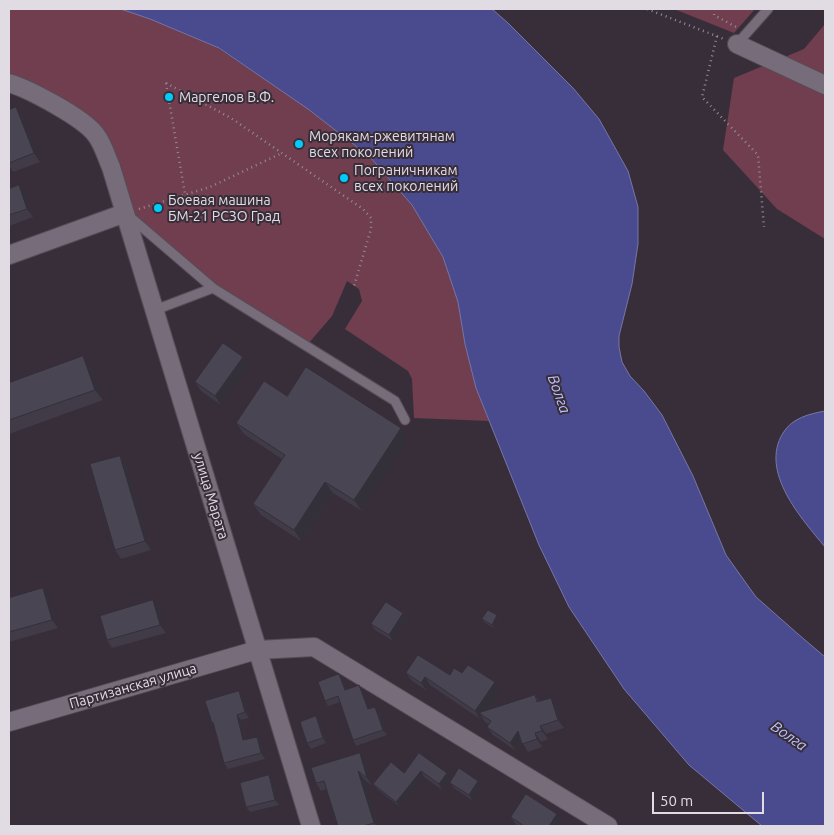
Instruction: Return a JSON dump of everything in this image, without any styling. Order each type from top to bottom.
[{"type":"street","points":[[742,39],[825,85]]},
{"type":"street","name":"улица Марата","points":[[9,83],[45,99],[74,116],[96,134],[111,166],[311,826]]},
{"type":"street","points":[[9,255],[125,213]]},
{"type":"street","name":"Партизанская улица","points":[[9,722],[257,650],[314,646],[608,826]]},
{"type":"lane","points":[[742,39],[768,9]]},
{"type":"lane","points":[[125,213],[212,288],[395,401],[405,420]]},
{"type":"lane","points":[[155,310],[212,288]]},
{"type":"path","points":[[647,9],[717,36],[742,39]]},
{"type":"path","points":[[715,9],[714,15],[742,39]]},
{"type":"path","points":[[717,36],[702,97],[758,155],[764,227]]},
{"type":"path","points":[[185,194],[166,83],[232,118],[363,209],[371,218],[370,229],[354,286]]},
{"type":"path","points":[[125,213],[210,186],[283,153]]},
{"type":"shaded area","points":[[9,9],[121,9],[150,19],[218,48],[308,109],[370,157],[412,205],[443,257],[458,302],[465,344],[476,387],[489,421],[414,418],[412,379],[408,371],[345,329],[362,301],[359,289],[347,281],[332,316],[308,344],[216,287],[136,219],[95,128],[68,102],[9,75]]},
{"type":"shaded area","points":[[674,9],[755,9],[734,33]]},
{"type":"shaded area","points":[[825,24],[825,239],[777,209],[723,150],[734,78],[804,49]]},
{"type":"water","name":"Волга","points":[[121,9],[492,9],[573,88],[599,119],[628,171],[638,207],[638,244],[632,284],[619,336],[622,362],[630,376],[662,415],[693,476],[726,555],[756,597],[825,657],[825,826],[762,826],[689,765],[624,689],[569,607],[539,545],[476,388],[465,344],[458,302],[443,257],[412,205],[370,157],[308,109],[219,48]]},
{"type":"water","points":[[825,411],[825,547],[805,523],[786,494],[776,463],[777,448],[787,428],[796,420]]},
{"type":"building","points":[[16,107],[34,153],[9,163],[9,110]]},
{"type":"building","points":[[19,185],[27,209],[9,215],[9,189]]},
{"type":"building","points":[[223,343],[243,357],[215,396],[195,382]]},
{"type":"building","points":[[83,356],[95,390],[9,420],[9,383]]},
{"type":"building","points":[[306,367],[401,428],[354,500],[325,482],[294,530],[253,504],[285,455],[236,423],[264,381],[287,396]]},
{"type":"building","points":[[120,456],[145,541],[115,550],[90,464]]},
{"type":"building","points":[[43,588],[52,620],[9,632],[9,598]]},
{"type":"building","points":[[153,600],[160,625],[107,640],[100,616]]},
{"type":"building","points":[[386,602],[403,613],[389,635],[371,624]]},
{"type":"building","points":[[488,610],[497,615],[492,625],[482,619]]},
{"type":"building","points":[[418,655],[450,675],[454,668],[462,673],[468,665],[495,682],[475,711],[425,677],[421,683],[406,673]]},
{"type":"building","points":[[339,674],[345,690],[359,685],[368,709],[375,707],[383,730],[353,740],[338,696],[325,701],[318,682]]},
{"type":"building","points":[[239,691],[245,712],[237,715],[243,740],[257,737],[261,753],[224,763],[205,701]]},
{"type":"building","points":[[535,695],[537,702],[551,698],[558,720],[540,726],[542,731],[535,733],[537,739],[522,744],[518,731],[510,743],[487,727],[491,721],[479,713]]},
{"type":"building","points":[[316,716],[323,738],[307,743],[300,722]]},
{"type":"building","points":[[360,753],[367,778],[358,771],[374,823],[363,826],[338,826],[324,781],[316,783],[311,768]]},
{"type":"building","points":[[419,753],[447,773],[439,784],[421,771],[396,802],[373,784],[391,762],[404,773]]},
{"type":"building","points":[[459,768],[478,781],[469,795],[450,783]]},
{"type":"building","points":[[269,775],[275,800],[246,807],[240,783]]},
{"type":"building","points":[[526,794],[557,814],[549,826],[524,826],[511,817]]},
{"type":"place","name":"Маргелов В.Ф.","points":[[169,97]]},
{"type":"place","name":"Морякам-ржевитянам всех поколений","points":[[299,144]]},
{"type":"place","name":"Пограничникам всех поколений","points":[[344,178]]},
{"type":"place","name":"Боевая машина БМ-21 РСЗО Град","points":[[158,208]]}]
